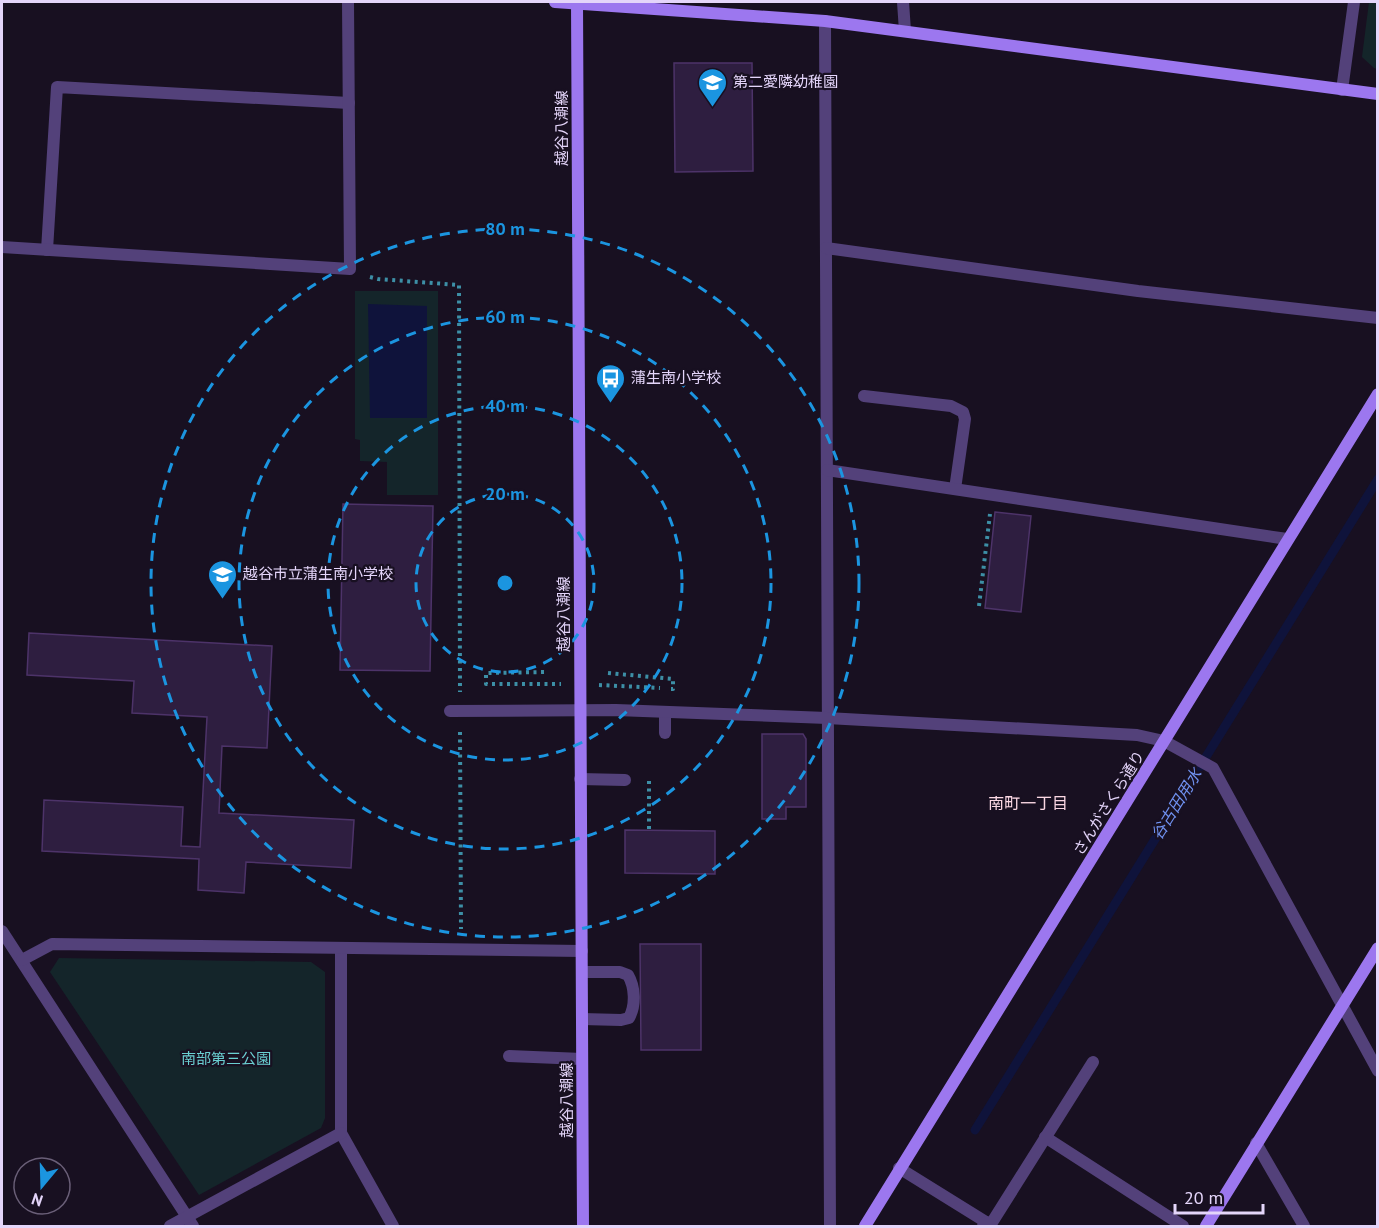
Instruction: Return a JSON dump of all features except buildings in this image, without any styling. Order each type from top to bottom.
[{"type":"street","points":[[2,247],[350,269],[348,2]]},
{"type":"street","points":[[555,2],[825,21],[1377,94]]},
{"type":"street","name":"越谷八潮線","points":[[577,2],[583,1227]]},
{"type":"street","points":[[903,2],[905,31]]},
{"type":"street","points":[[1342,90],[1354,2]]},
{"type":"street","points":[[825,21],[830,1227]]},
{"type":"street","points":[[47,250],[57,87],[349,103]]},
{"type":"street","points":[[826,248],[1138,291],[1377,318]]},
{"type":"street","name":"さんがさくら通り","points":[[865,1227],[899,1168],[1377,394]]},
{"type":"street","points":[[864,396],[951,406],[963,412],[965,419],[955,489]]},
{"type":"street","points":[[827,470],[1287,539]]},
{"type":"street","points":[[455,711],[579,710],[827,718],[1137,735],[1164,741],[1213,768],[1377,1071]]},
{"type":"street","points":[[665,713],[665,733]]},
{"type":"street","points":[[580,779],[625,780]]},
{"type":"street","points":[[2,931],[190,1222]]},
{"type":"street","points":[[22,960],[52,944],[582,951]]},
{"type":"street","points":[[1206,1227],[1377,948]]},
{"type":"street","points":[[341,949],[345,1052],[341,1133],[393,1227]]},
{"type":"street","points":[[582,972],[620,972],[628,975],[632,982],[633,998],[633,1011],[629,1018],[621,1020],[582,1019]]},
{"type":"street","points":[[508,1056],[582,1059]]},
{"type":"street","points":[[899,1168],[984,1225],[991,1224],[1093,1062]]},
{"type":"street","points":[[170,1227],[190,1222],[341,1133]]},
{"type":"street","points":[[1045,1137],[1183,1227]]},
{"type":"street","points":[[1256,1143],[1304,1227]]},
{"type":"path","points":[[350,269],[378,279],[459,285],[455,711],[461,950]]},
{"type":"path","points":[[980,606],[993,495]]},
{"type":"path","points":[[535,683],[486,684],[486,673],[544,672]]},
{"type":"path","points":[[608,673],[673,679],[673,689],[620,685]]},
{"type":"path","points":[[649,781],[649,830]]},
{"type":"green space","points":[[1369,2],[1377,2],[1377,69],[1362,57]]},
{"type":"green space","points":[[355,291],[438,291],[438,495],[387,495],[387,462],[360,461],[360,440],[355,439]]},
{"type":"green space","name":"南部第三公園","points":[[59,958],[311,962],[325,972],[325,1118],[321,1128],[199,1195],[50,972]]},
{"type":"shaded area","points":[[368,304],[427,306],[427,418],[370,418]]},
{"type":"waterway","name":"谷古田用水","points":[[975,1130],[1378,479]]},
{"type":"place","name":"第二愛隣幼稚園","points":[[712,108]]},
{"type":"place","name":"蒲生南小学校","points":[[610,404]]},
{"type":"place","name":"越谷市立蒲生南小学校","points":[[222,600]]},
{"type":"district","name":"南町一丁目","points":[[1028,803]]}]
